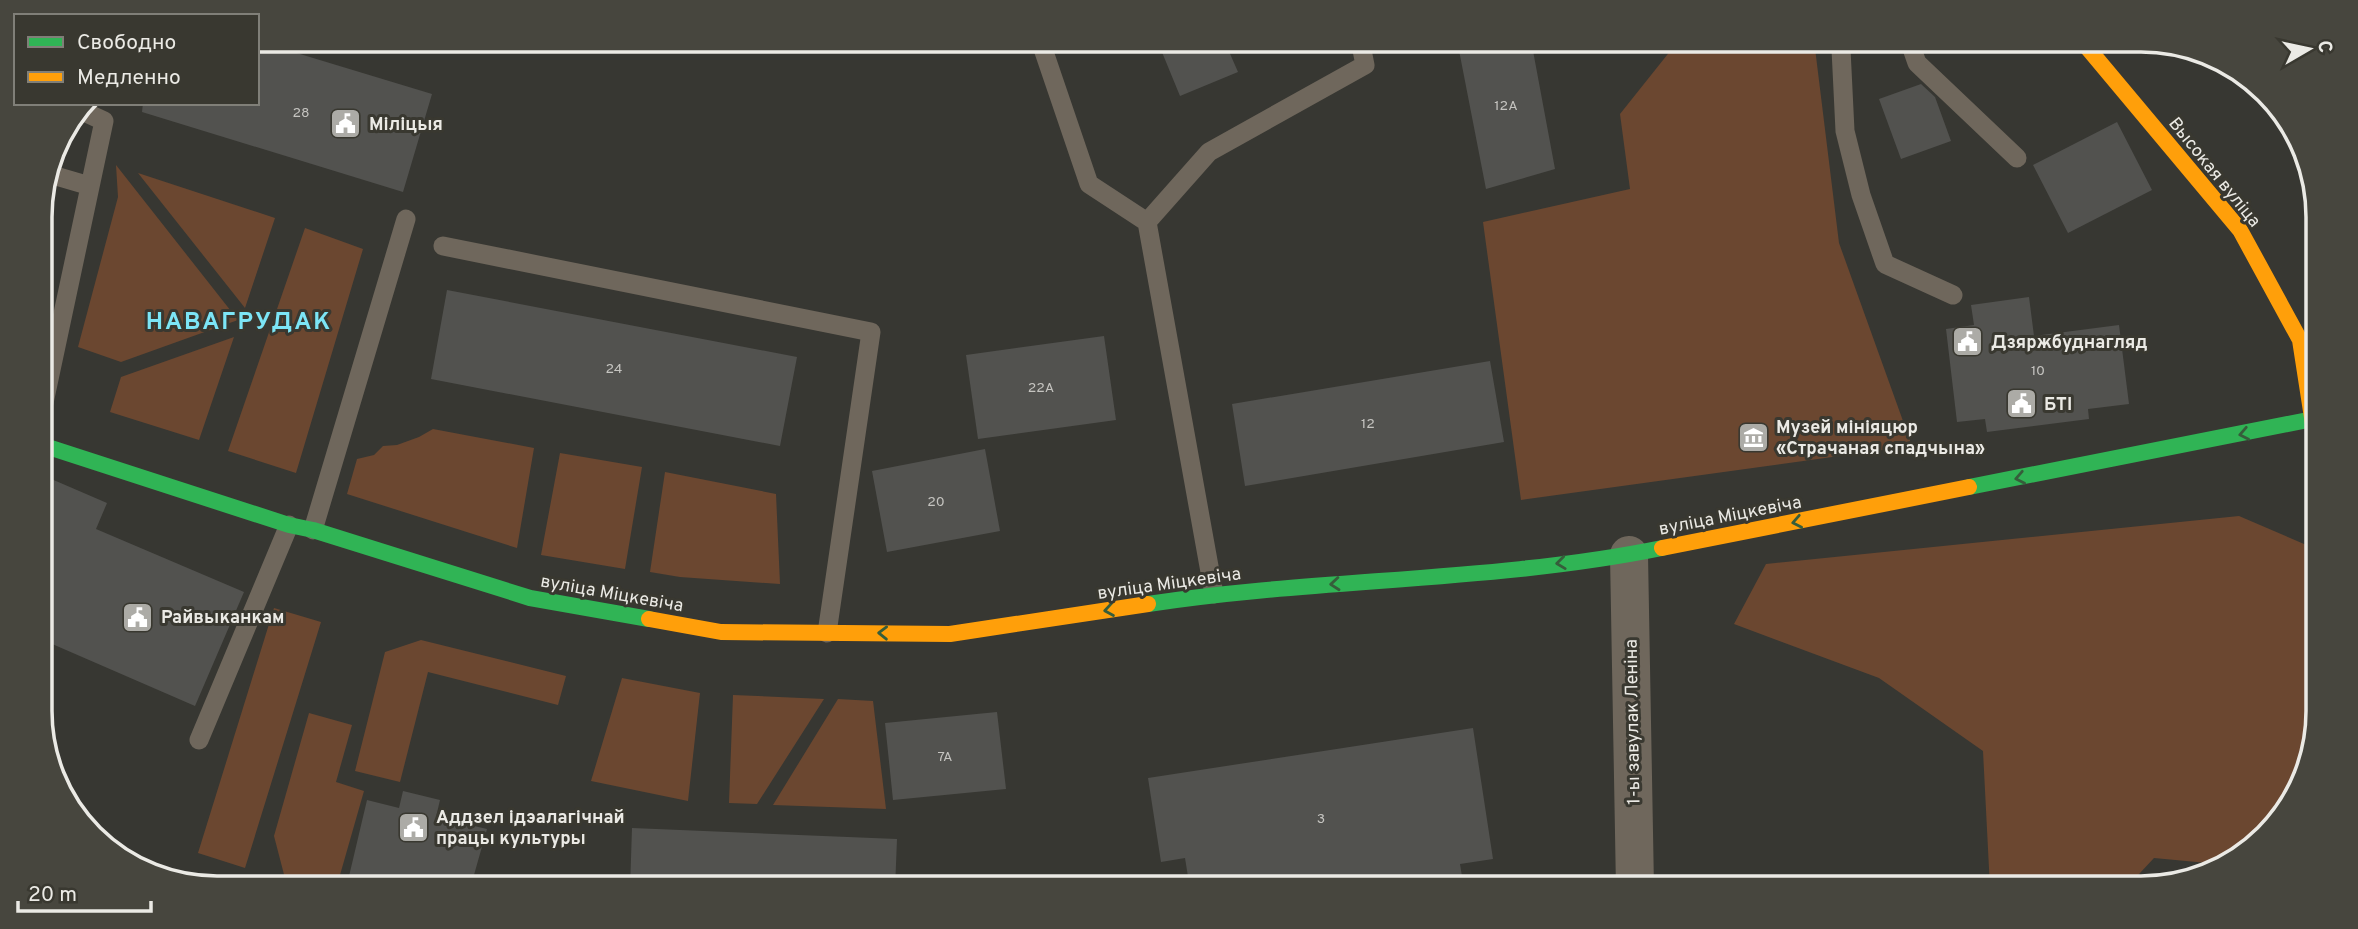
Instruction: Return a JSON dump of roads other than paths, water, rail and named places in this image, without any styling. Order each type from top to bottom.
[{"type":"street","name":"Высокая вуліца","points":[[2091,52],[2240,230],[2300,340],[2306,380]]},
{"type":"street","name":"вуліца Міцкевіча","points":[[53,448],[530,598],[721,632],[950,634],[1214,594],[1519,568],[1629,555],[2306,422]]},
{"type":"street","name":"1-ы завулак Леніна","points":[[1629,555],[1635,876]]},
{"type":"lane","points":[[1147,222],[1209,152],[1365,65],[1362,52]]},
{"type":"lane","points":[[1841,52],[1845,131],[1861,195],[1885,264],[1953,295]]},
{"type":"lane","points":[[1913,52],[1917,63],[2017,158]]},
{"type":"lane","points":[[1044,53],[1089,184],[1147,222],[1214,594]]},
{"type":"lane","points":[[53,362],[104,121],[89,114]]},
{"type":"lane","points":[[58,177],[90,186]]},
{"type":"lane","points":[[313,530],[406,219]]},
{"type":"lane","points":[[443,246],[871,332],[827,633]]},
{"type":"lane","points":[[199,740],[289,524]]},
{"type":"place","name":"Міліцыя","points":[[346,124]]},
{"type":"place","name":"Дзяржбуднагляд","points":[[1968,342]]},
{"type":"place","name":"БТІ","points":[[2021,404]]},
{"type":"place","name":"Музей мініяцюр «Страчаная спадчына»","points":[[1753,437]]},
{"type":"place","name":"Райвыканкам","points":[[138,617]]},
{"type":"place","name":"Аддзел ідэалагічнай працы культуры","points":[[413,827]]},
{"type":"district","name":"НАВАГРУДАК","points":[[239,321]]}]
